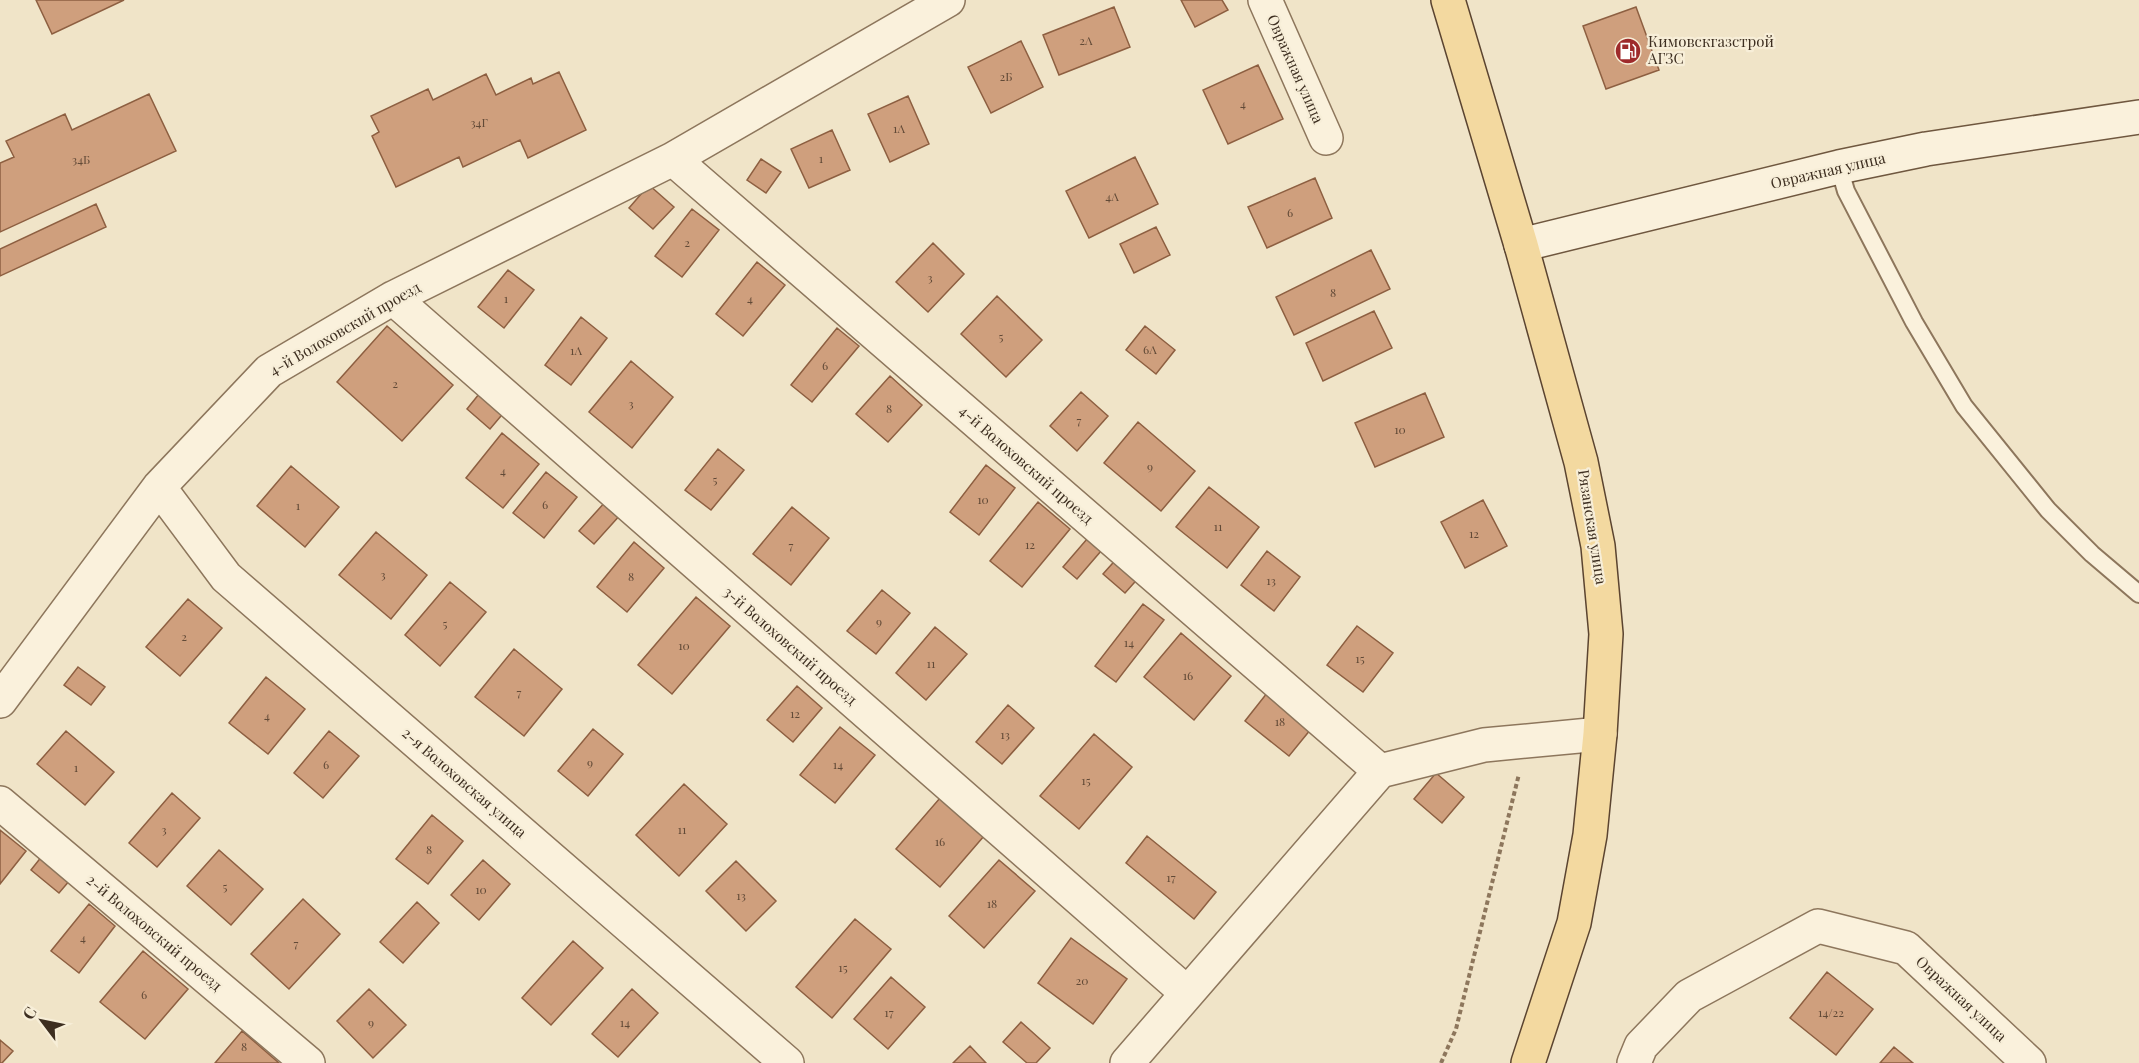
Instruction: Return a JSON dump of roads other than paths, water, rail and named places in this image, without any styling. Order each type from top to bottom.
[{"type":"main road","name":"Рязанская улица","points":[[1448,0],[1521,245],[1581,462],[1598,546],[1606,634],[1600,734],[1590,835],[1574,923],[1528,1063]]},
{"type":"street","name":"4-й Волоховский проезд","points":[[0,701],[159,487],[269,371],[393,298],[673,159],[948,0]]},
{"type":"street","name":"Овражная улица","points":[[1264,0],[1326,138]]},
{"type":"street","name":"Овражная улица","points":[[1521,245],[1839,167],[1926,149],[2139,117]]},
{"type":"street","name":"4-й Волоховский проезд","points":[[673,159],[1380,771]]},
{"type":"street","name":"3-й Волоховский проезд","points":[[393,298],[1187,993]]},
{"type":"street","name":"2-я Волоховская улица","points":[[159,487],[226,577],[787,1063]]},
{"type":"street","points":[[1127,1063],[1380,771],[1484,745],[1600,734]]},
{"type":"street","name":"2-й Волоховский проезд","points":[[0,803],[308,1063]]},
{"type":"street","name":"Овражная улица","points":[[1634,1063],[1641,1046],[1689,996],[1818,926],[1906,948],[2029,1063]]},
{"type":"lane","points":[[1839,167],[1846,191],[1914,322],[1964,406],[2048,510],[2092,554],[2139,594]]},
{"type":"place","name":"Кимовскгазстрой АГЗС","points":[[1628,51]]}]
